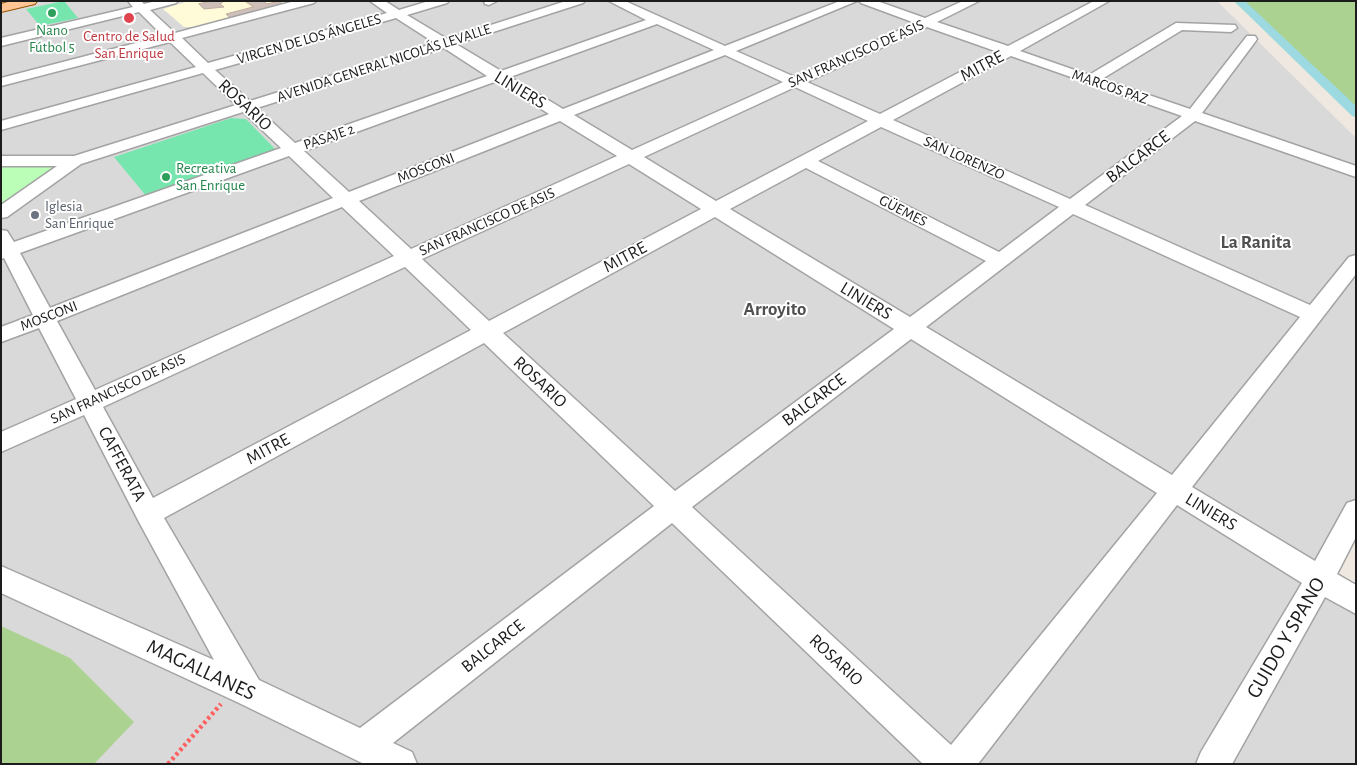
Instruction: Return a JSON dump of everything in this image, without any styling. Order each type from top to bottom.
[{"type":"main road","points":[[1,6],[15,1]]},
{"type":"main road","points":[[1,6],[30,1]]},
{"type":"street","points":[[1,42],[138,5],[172,1]]},
{"type":"street","points":[[1,82],[310,1]]},
{"type":"street","name":"LINIERS","points":[[376,1],[1356,601]]},
{"type":"street","name":"VIRGEN DE LOS ÁNGELES","points":[[1,126],[443,1]]},
{"type":"street","name":"AVENIDA GENERAL NICOLÁS LEVALLE","points":[[75,161],[579,1]]},
{"type":"street","name":"SAN LORENZO","points":[[615,1],[1313,315]]},
{"type":"street","name":"MOSCONI","points":[[1,335],[851,1]]},
{"type":"street","name":"MARCOS PAZ","points":[[865,1],[1356,172]]},
{"type":"street","name":"SAN FRANCISCO DE ASIS","points":[[1,443],[973,1]]},
{"type":"street","name":"MITRE","points":[[148,514],[1103,1]]},
{"type":"street","name":"ROSARIO","points":[[138,5],[946,764]]},
{"type":"street","name":"PASAJE 2","points":[[4,246],[292,150],[657,20]]},
{"type":"street","points":[[1090,80],[1180,26],[1230,28]]},
{"type":"street","name":"BALCARCE","points":[[362,747],[673,507],[1193,116],[1224,72],[1252,40]]},
{"type":"street","points":[[1,161],[75,161]]},
{"type":"street","points":[[1,213],[75,161]]},
{"type":"street","name":"GÜEMES","points":[[805,161],[1000,260]]},
{"type":"street","name":"CAFFERATA","points":[[4,246],[45,318],[242,688]]},
{"type":"street","points":[[957,764],[1356,261]]},
{"type":"street","name":"GUIDO Y SPANO","points":[[1214,764],[1320,579],[1356,511]]},
{"type":"street","name":"MAGALLANES","points":[[1,579],[242,688],[400,764]]},
{"type":"path","points":[[168,764],[242,688]]},
{"type":"shaded area","points":[[1,1],[1217,1],[1356,138],[1356,511],[1320,579],[1356,601],[1356,764],[1,764]]},
{"type":"shaded area","points":[[189,1],[287,1],[289,3],[196,27],[184,27],[163,9]]},
{"type":"green space","name":"Nano Fútbol 5","points":[[64,1],[78,18],[40,26],[26,9]]},
{"type":"green space","points":[[1234,1],[1356,1],[1356,118],[1340,103]]},
{"type":"green space","name":"Recreativa San Enrique","points":[[231,118],[246,119],[276,150],[147,197],[114,157]]},
{"type":"green space","points":[[1,167],[55,167],[1,205]]},
{"type":"green space","points":[[1,626],[70,658],[134,722],[94,764],[1,764]]},
{"type":"building","points":[[224,1],[220,4],[224,7],[204,9],[199,4]]},
{"type":"building","points":[[245,1],[264,1],[267,4],[279,1],[283,4],[230,18],[226,14],[253,7]]},
{"type":"waterway","points":[[1239,1],[1356,113]]},
{"type":"place","name":"Nano Fútbol 5","points":[[52,13]]},
{"type":"place","name":"Centro de Salud San Enrique","points":[[129,18]]},
{"type":"place","name":"Recreativa San Enrique","points":[[166,177]]},
{"type":"place","name":"Iglesia San Enrique","points":[[35,215]]},
{"type":"district","name":"La Ranita","points":[[1256,242]]},
{"type":"district","name":"Arroyito","points":[[775,309]]}]
